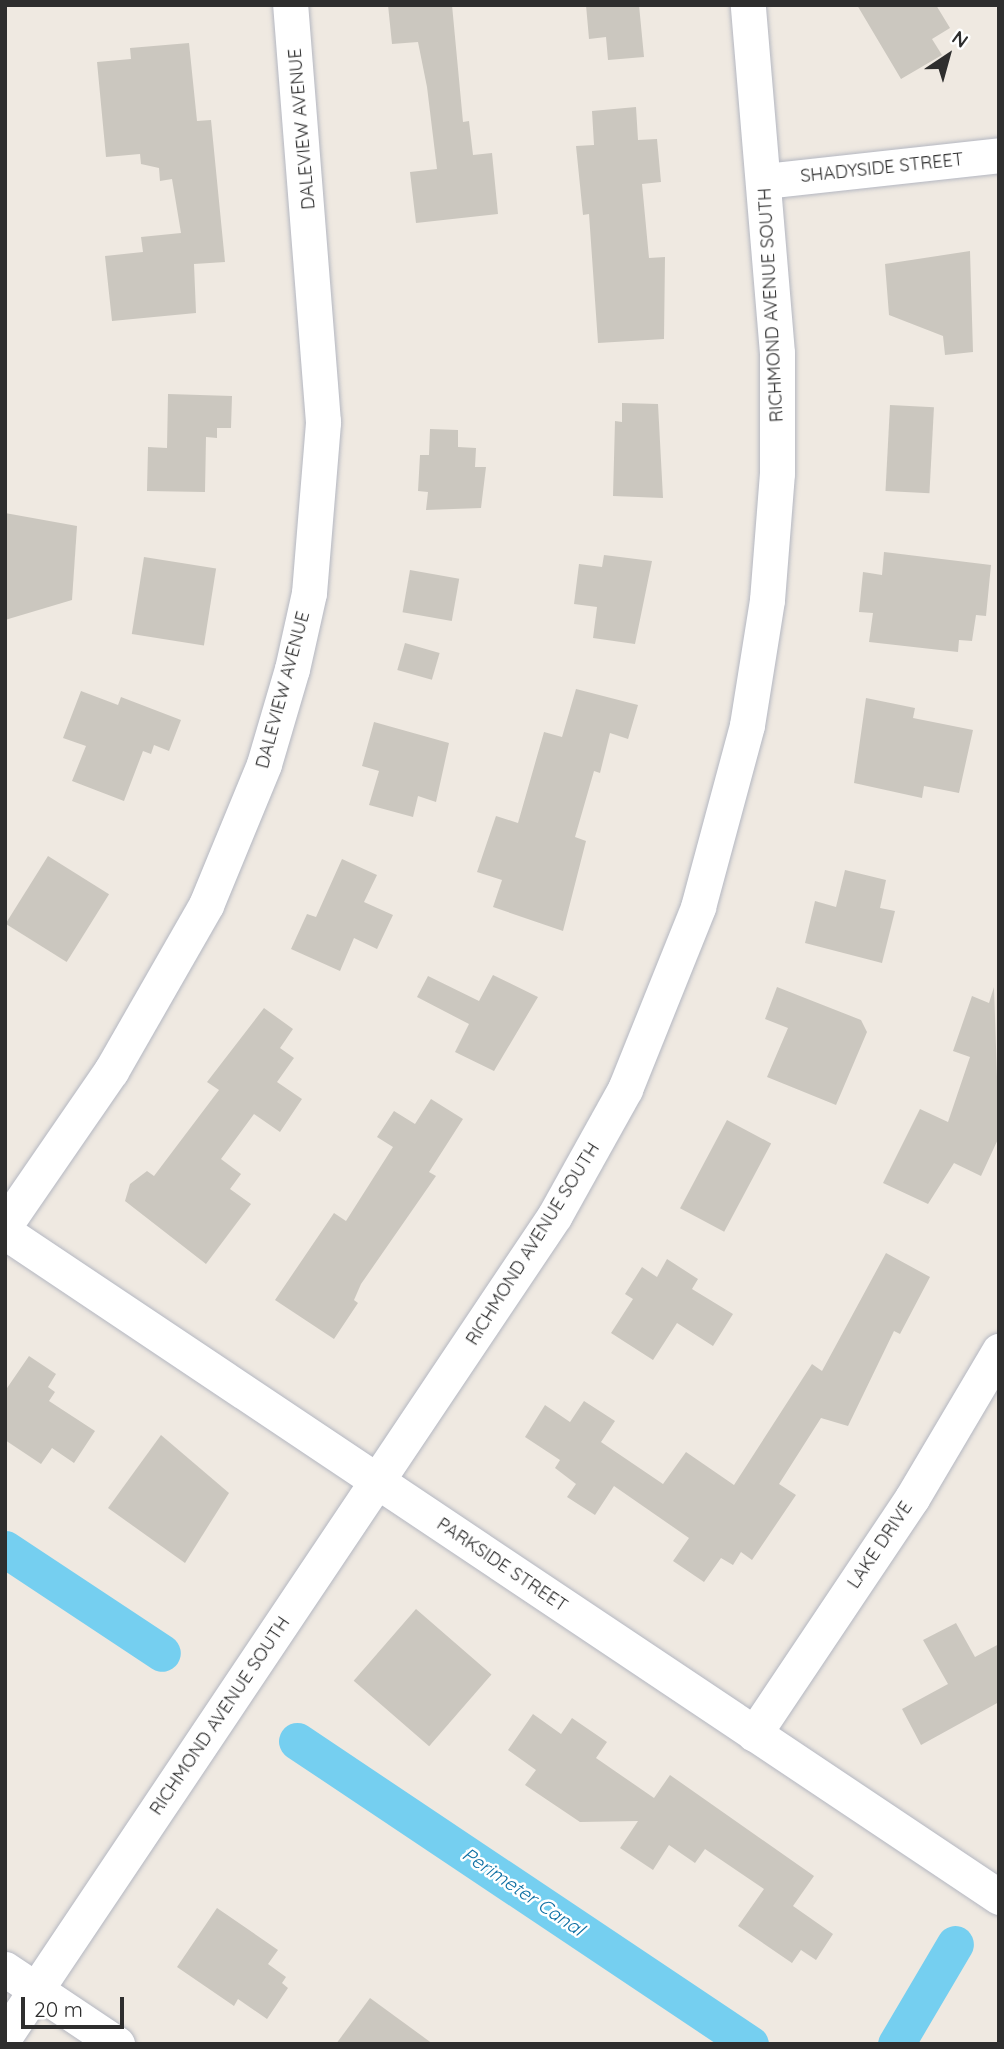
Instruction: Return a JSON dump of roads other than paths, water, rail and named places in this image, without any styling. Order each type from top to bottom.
[{"type":"street","name":"DALEVIEW AVENUE","points":[[5,1225],[111,1071],[206,905],[264,764],[292,669],[309,593],[323,422],[290,5]]},
{"type":"street","name":"RICHMOND AVENUE SOUTH","points":[[5,2036],[377,1481],[597,1143],[653,1026],[717,847],[747,725],[767,600],[777,473],[777,352],[765,181],[748,5]]},
{"type":"street","name":"SHADYSIDE STREET","points":[[765,181],[999,155]]},
{"type":"street","name":"PARKSIDE STREET","points":[[5,1232],[999,1897]]},
{"type":"street","name":"LAKE DRIVE","points":[[754,1734],[912,1498],[999,1351]]},
{"type":"street","points":[[5,1969],[117,2044]]},
{"type":"waterway","name":"Perimeter Canal","points":[[5,1549],[162,1653]]},
{"type":"waterway","name":"Perimeter Canal","points":[[297,1741],[750,2044]]},
{"type":"waterway","points":[[896,2044],[955,1944]]}]
